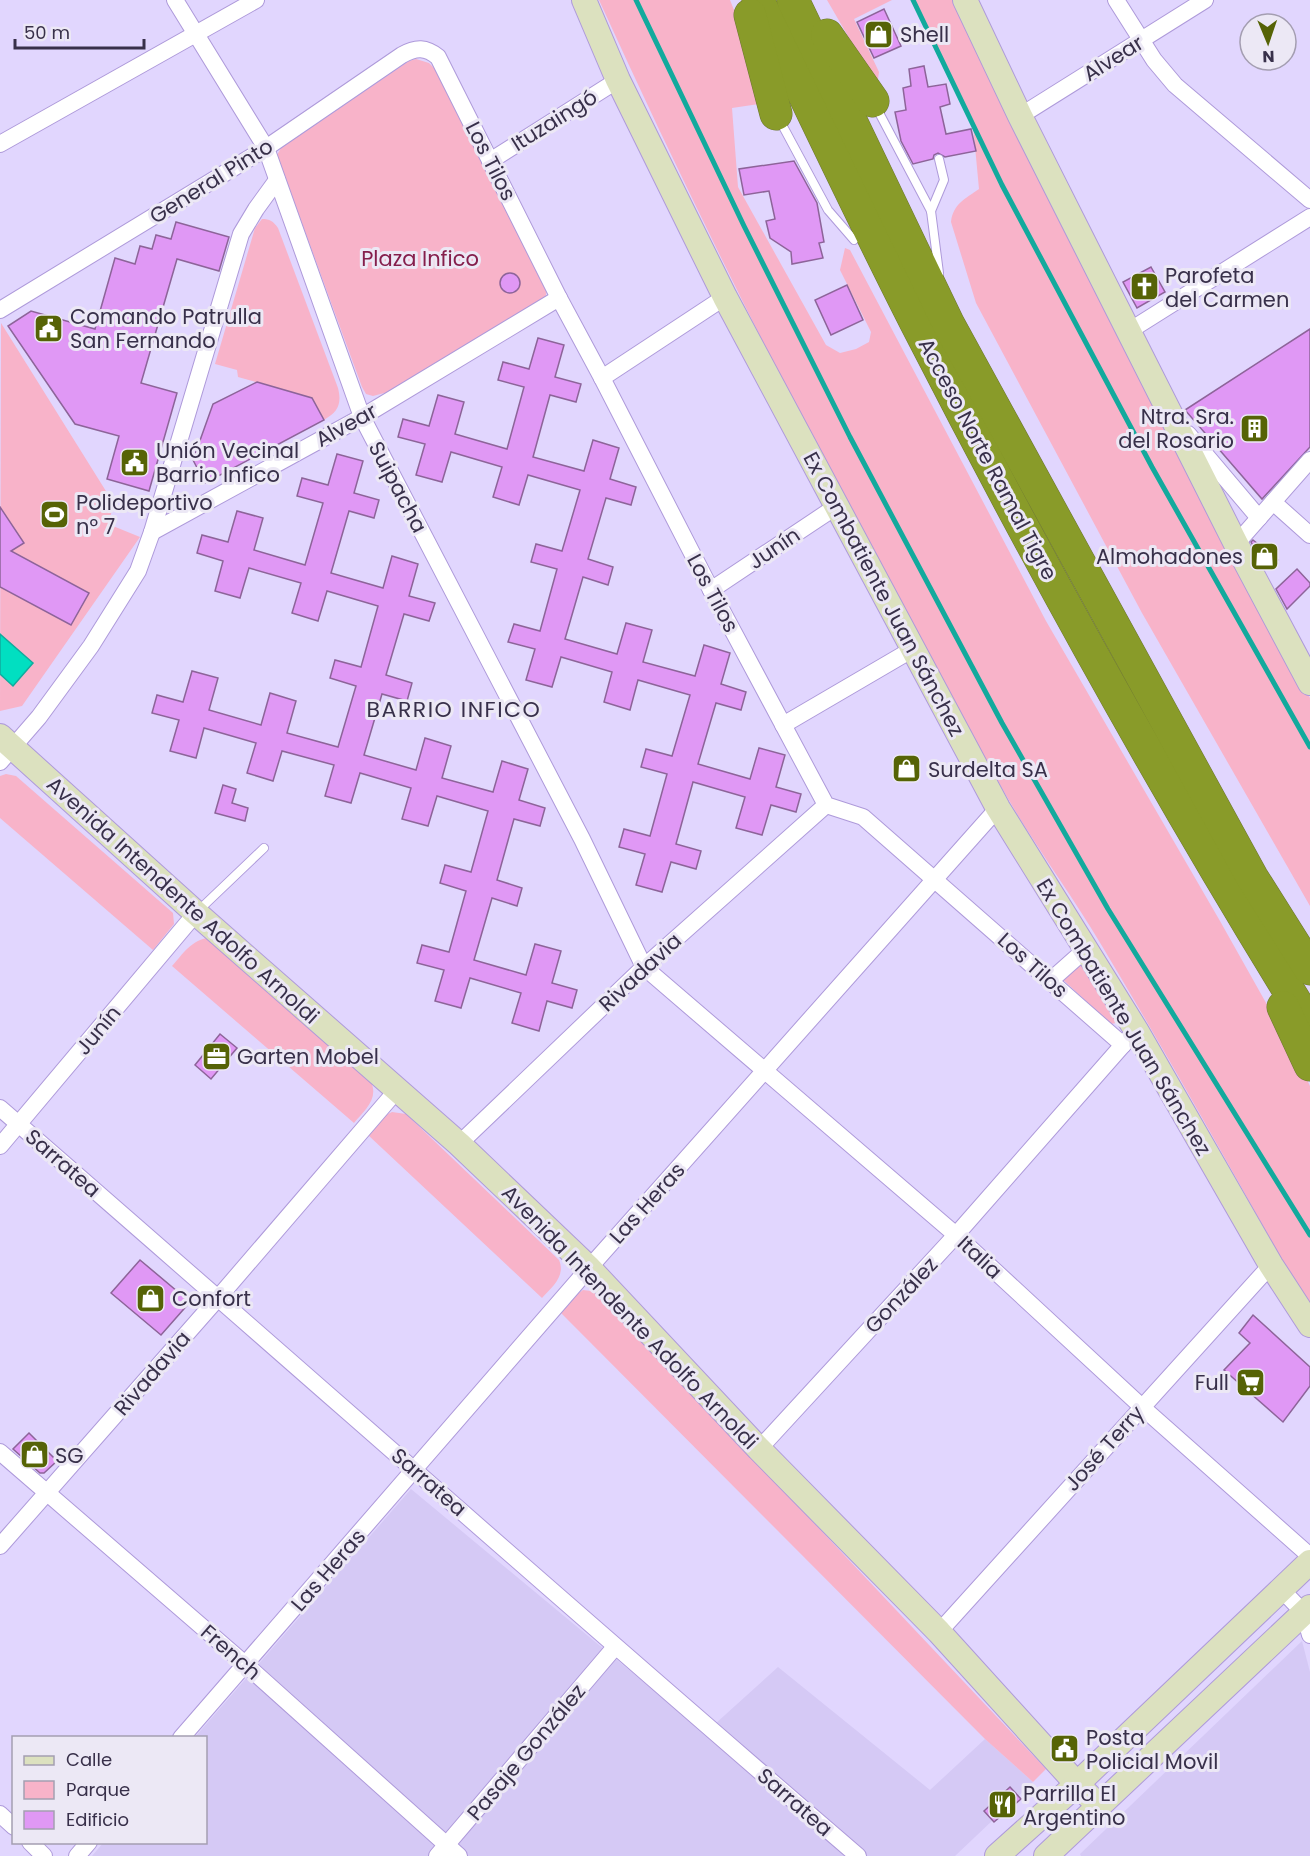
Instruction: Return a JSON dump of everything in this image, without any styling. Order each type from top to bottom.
[{"type":"highway","points":[[746,0],[776,114]]},
{"type":"highway","name":"Acceso Norte Ramal Tigre","points":[[758,0],[920,331],[1036,552],[1238,908]]},
{"type":"highway","name":"Acceso Norte Ramal Tigre","points":[[793,0],[948,323],[1252,877]]},
{"type":"highway","points":[[803,0],[878,102]]},
{"type":"highway","points":[[854,240],[920,331]]},
{"type":"highway","points":[[939,273],[1051,512]]},
{"type":"highway","points":[[1252,877],[1310,949]]},
{"type":"highway","points":[[1252,877],[1310,969]]},
{"type":"highway","points":[[1238,908],[1310,1025]]},
{"type":"highway","points":[[1238,908],[1310,1065]]},
{"type":"street","name":"Suipacha","points":[[175,0],[266,148],[362,417],[582,839],[644,967]]},
{"type":"street","points":[[0,144],[256,0]]},
{"type":"street","name":"Ex Combatiente Juan Sánchez","points":[[584,0],[618,80],[724,297],[998,807],[1086,949],[1129,1038],[1310,1325]]},
{"type":"street","points":[[965,0],[1020,116],[1173,415],[1236,544],[1310,683]]},
{"type":"street","points":[[1116,0],[1154,60],[1174,86],[1310,200]]},
{"type":"street","name":"Alvear","points":[[1020,116],[1205,0]]},
{"type":"street","name":"General Pinto","points":[[0,310],[266,148],[402,55],[419,48]]},
{"type":"street","name":"Los Tilos","points":[[419,48],[431,51],[438,57],[559,298],[826,805],[863,817],[1050,981],[1129,1038]]},
{"type":"street","name":"Ituzaingó","points":[[490,161],[618,80]]},
{"type":"street","points":[[4,749],[39,717],[92,646],[138,571],[152,532],[241,234],[277,180]]},
{"type":"street","points":[[1129,331],[1310,217]]},
{"type":"street","points":[[602,378],[724,297]]},
{"type":"street","name":"Alvear","points":[[152,532],[362,417],[559,298]]},
{"type":"street","points":[[1173,415],[1259,518]]},
{"type":"street","points":[[1236,544],[1310,460]]},
{"type":"street","points":[[1273,502],[1310,535]]},
{"type":"street","name":"Junín","points":[[711,590],[837,506]]},
{"type":"street","points":[[783,724],[913,649]]},
{"type":"street","name":"Avenida Intendente Adolfo Arnoldi","points":[[4,749],[196,913],[459,1144],[589,1268],[759,1449],[939,1632],[1099,1806]]},
{"type":"street","name":"Rivadavia","points":[[459,1144],[644,967],[826,805]]},
{"type":"street","name":"Las Heras","points":[[182,1736],[416,1470],[589,1268],[998,807]]},
{"type":"street","name":"Junín","points":[[0,1146],[196,913]]},
{"type":"street","points":[[1050,981],[1086,949]]},
{"type":"street","name":"Italia","points":[[644,967],[956,1235],[1142,1407],[1310,1556]]},
{"type":"street","name":"González","points":[[759,1449],[956,1235],[1129,1038]]},
{"type":"street","name":"Rivadavia","points":[[0,1546],[397,1090]]},
{"type":"street","name":"Sarratea","points":[[0,1108],[416,1470],[615,1647],[858,1856]]},
{"type":"street","name":"José Terry","points":[[939,1632],[1272,1265]]},
{"type":"street","name":"French","points":[[0,1452],[245,1664],[447,1852]]},
{"type":"street","points":[[997,1856],[1077,1784],[1310,1562]]},
{"type":"street","points":[[1038,1818],[1057,1851],[1099,1806],[1308,1618],[1281,1589]]},
{"type":"street","name":"Pasaje González","points":[[447,1852],[615,1647]]},
{"type":"street","points":[[0,1814],[12,1825]]},
{"type":"street","points":[[32,1844],[44,1856]]},
{"type":"street","points":[[77,1856],[87,1844]]},
{"type":"lane","points":[[878,102],[932,211],[939,273]]},
{"type":"lane","points":[[776,114],[828,210],[854,240]]},
{"type":"lane","points":[[932,211],[944,180],[939,159]]},
{"type":"lane","points":[[196,913],[264,848]]},
{"type":"shaded area","points":[[0,634],[33,663],[13,686],[0,674]]},
{"type":"shaded area","points":[[411,1489],[705,1733],[778,1667],[930,1790],[985,1739],[1033,1782],[955,1856],[92,1856],[102,1844],[207,1844],[207,1736],[196,1736]]},
{"type":"shaded area","points":[[1302,1641],[1310,1672],[1310,1856],[1081,1856],[1080,1854]]},
{"type":"green space","points":[[599,0],[730,0],[758,70],[766,103],[732,108],[738,187],[826,345],[840,353],[856,349],[869,342],[871,332],[840,270],[845,248],[850,250],[1046,621],[1220,921],[1293,1051],[1310,1086],[1310,1310],[1129,991],[1010,802],[944,685],[840,492],[740,297]]},
{"type":"green space","points":[[827,0],[892,0],[854,19],[879,72],[877,86]]},
{"type":"green space","points":[[913,0],[954,0],[1310,698],[1310,906],[1142,613],[976,303],[951,222],[957,206],[979,189],[973,125]]},
{"type":"green space","name":"Plaza Infico","points":[[416,59],[429,63],[435,69],[547,289],[545,300],[388,392],[373,396],[366,394],[362,387],[277,155],[281,148],[409,61]]},
{"type":"green space","points":[[262,219],[271,221],[278,228],[338,388],[338,407],[324,420],[312,398],[238,377],[237,370],[215,364],[255,228]]},
{"type":"green space","name":"Polideportivo n° 7","points":[[1,323],[114,504],[108,524],[140,537],[22,706],[0,711]]},
{"type":"green space","points":[[6,774],[16,776],[173,913],[174,924],[153,950],[0,818],[0,776]]},
{"type":"green space","points":[[209,938],[371,1082],[372,1099],[354,1123],[172,966],[192,944]]},
{"type":"green space","points":[[1081,960],[1117,1021],[1116,1023],[1111,1024],[1060,977]]},
{"type":"green space","points":[[392,1112],[406,1114],[559,1260],[561,1271],[559,1276],[542,1298],[368,1135],[386,1115]]},
{"type":"green space","points":[[583,1290],[599,1295],[1046,1769],[1033,1782],[985,1739],[561,1313]]},
{"type":"building","name":"Shell","points":[[884,9],[901,46],[874,58],[857,22]]},
{"type":"building","points":[[924,66],[928,87],[946,84],[950,104],[940,107],[946,134],[971,129],[976,151],[945,157],[938,153],[933,159],[913,164],[901,141],[895,112],[906,110],[903,88],[911,86],[909,69]]},
{"type":"building","points":[[794,161],[817,203],[824,242],[819,243],[823,258],[792,264],[791,252],[770,238],[766,221],[775,219],[769,191],[744,195],[739,169]]},
{"type":"building","name":"Comando Patrulla San Fernando","points":[[176,222],[229,237],[219,271],[177,259],[141,383],[177,393],[149,491],[107,479],[119,436],[75,424],[8,326],[31,311],[95,329],[115,258],[135,264],[140,246],[152,249],[156,235],[171,239]]},
{"type":"building","name":"Parofeta del Carmen","points":[[1151,267],[1165,292],[1137,308],[1123,282]]},
{"type":"building","points":[[510,273],[517,276],[520,283],[517,290],[510,293],[503,290],[500,283],[503,276]]},
{"type":"building","points":[[847,285],[863,320],[831,335],[815,300]]},
{"type":"building","name":"Ntra. Sra. del Rosario","points":[[1310,329],[1310,447],[1262,499],[1185,410]]},
{"type":"building","points":[[538,338],[564,345],[555,377],[581,384],[576,402],[550,395],[533,457],[584,471],[593,440],[619,448],[610,479],[636,487],[631,505],[606,498],[588,559],[613,567],[608,585],[583,577],[565,639],[617,654],[626,623],[652,630],[643,662],[695,676],[704,645],[730,653],[721,684],[746,692],[741,710],[716,703],[698,764],[750,779],[759,748],[785,755],[776,787],[801,794],[796,812],[771,805],[762,835],[736,828],[745,797],[693,782],[676,844],[701,851],[696,869],[671,862],[662,892],[636,885],[645,854],[619,847],[624,829],[650,836],[667,774],[641,767],[646,749],[672,756],[690,695],[638,680],[630,710],[604,702],[612,672],[561,657],[552,687],[526,680],[535,649],[508,642],[514,624],[540,631],[557,569],[531,562],[536,544],[562,551],[580,490],[528,475],[519,505],[493,497],[502,467],[451,452],[442,482],[416,475],[425,444],[398,437],[403,419],[429,426],[438,395],[464,402],[455,434],[507,449],[524,387],[498,380],[503,362],[529,369]]},
{"type":"building","points":[[257,382],[312,398],[324,420],[205,483],[193,460],[213,404]]},
{"type":"building","points":[[337,454],[363,461],[354,493],[379,500],[374,518],[349,511],[331,573],[383,588],[392,556],[418,564],[409,596],[435,603],[429,621],[404,614],[386,675],[412,683],[407,701],[382,694],[364,755],[416,770],[425,738],[451,746],[442,778],[493,792],[502,761],[528,769],[519,800],[545,808],[540,826],[514,819],[497,880],[522,888],[517,906],[492,898],[474,960],[526,975],[535,944],[561,951],[552,983],[577,990],[572,1008],[547,1001],[539,1031],[512,1023],[521,993],[470,978],[461,1008],[435,1001],[444,970],[417,963],[422,945],[449,952],[466,891],[440,883],[445,865],[471,872],[488,811],[437,796],[428,826],[402,819],[411,788],[360,773],[351,803],[325,796],[334,765],[282,751],[273,781],[247,773],[256,743],[204,728],[196,758],[170,751],[179,720],[152,713],[157,695],[183,702],[192,671],[218,678],[209,710],[261,725],[270,693],[296,701],[287,733],[338,747],[356,686],[330,678],[335,660],[361,667],[378,606],[327,591],[318,621],[292,613],[301,583],[249,568],[240,598],[215,591],[223,561],[197,553],[202,535],[228,542],[237,511],[263,518],[254,550],[305,565],[323,503],[297,496],[302,478],[328,485]]},
{"type":"building","points":[[0,507],[24,543],[11,551],[89,593],[71,625],[0,587]]},
{"type":"building","name":"Almohadones","points":[[1253,540],[1278,560],[1265,568],[1251,542]]},
{"type":"building","points":[[1297,569],[1310,583],[1310,586],[1287,609],[1276,589]]},
{"type":"building","points":[[223,785],[236,789],[232,803],[248,808],[245,821],[215,813]]},
{"type":"building","name":"Garten Mobel","points":[[220,1034],[237,1048],[211,1079],[195,1065]]},
{"type":"building","name":"Confort","points":[[140,1260],[190,1302],[161,1335],[111,1293]]},
{"type":"building","points":[[1253,1315],[1310,1367],[1310,1386],[1283,1422],[1224,1370],[1250,1343],[1239,1333]]},
{"type":"building","name":"SG","points":[[29,1433],[57,1461],[44,1473],[40,1473],[13,1449]]},
{"type":"building","name":"Parrilla El Argentino","points":[[1010,1787],[1021,1799],[994,1822],[984,1811]]},
{"type":"waterway","points":[[636,0],[744,226],[850,437],[1002,723],[1108,909],[1310,1235]]},
{"type":"waterway","points":[[913,0],[1002,185],[1152,467],[1310,747]]},
{"type":"place","name":"Shell","points":[[879,34]]},
{"type":"place","name":"Parofeta del Carmen","points":[[1144,287]]},
{"type":"place","name":"Comando Patrulla San Fernando","points":[[49,328]]},
{"type":"place","name":"Ntra. Sra. del Rosario","points":[[1255,428]]},
{"type":"place","name":"Unión Vecinal Barrio Infico","points":[[135,462]]},
{"type":"place","name":"Polideportivo n° 7","points":[[55,514]]},
{"type":"place","name":"Almohadones","points":[[1264,556]]},
{"type":"place","name":"Surdelta SA","points":[[907,769]]},
{"type":"place","name":"Garten Mobel","points":[[216,1056]]},
{"type":"place","name":"Confort","points":[[151,1298]]},
{"type":"place","name":"Full","points":[[1250,1382]]},
{"type":"place","name":"SG","points":[[34,1455]]},
{"type":"place","name":"Posta Policial Movil","points":[[1065,1749]]},
{"type":"place","name":"Parrilla El Argentino","points":[[1002,1805]]},
{"type":"district","name":"BARRIO INFICO","points":[[454,709]]}]
